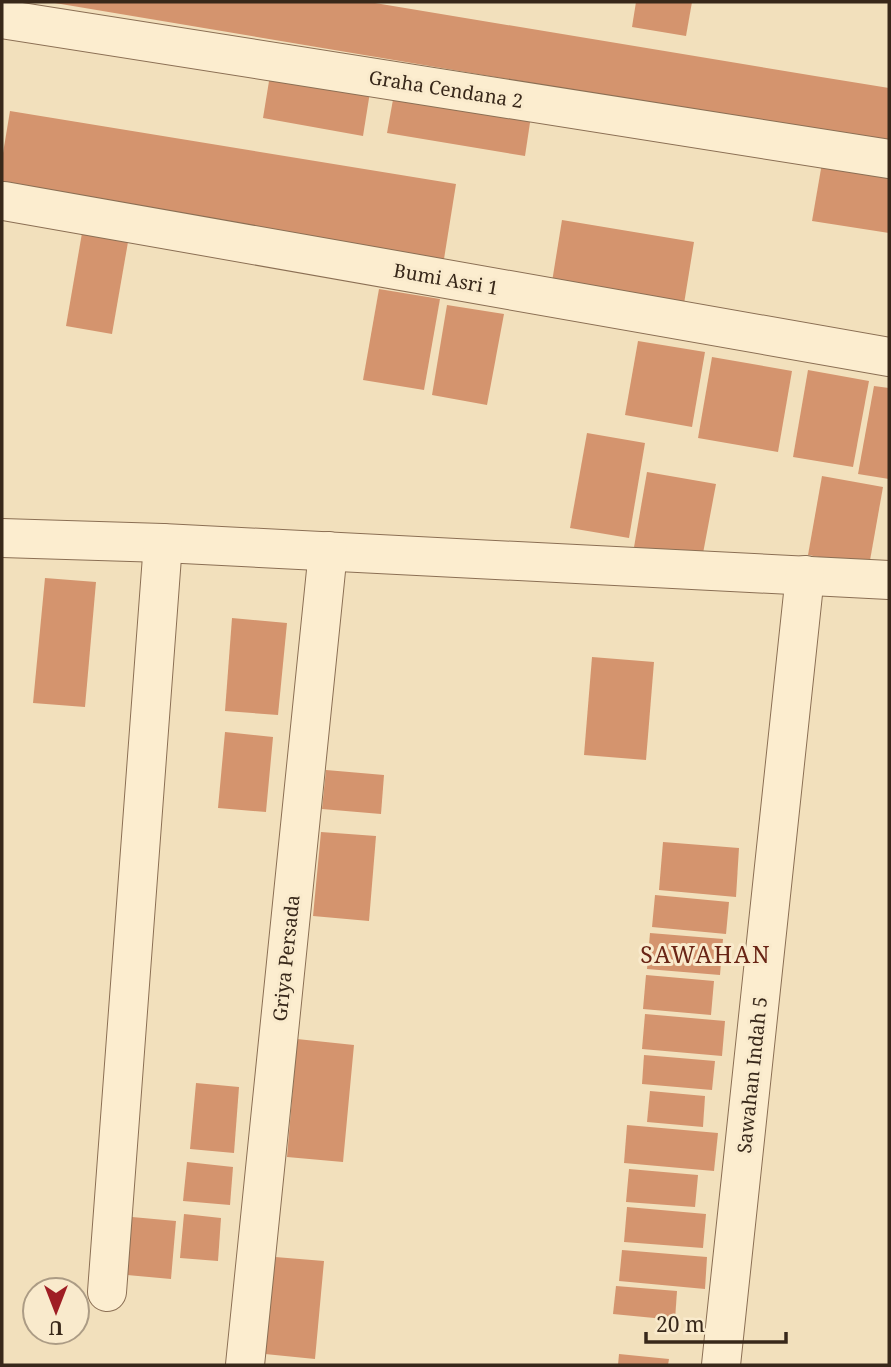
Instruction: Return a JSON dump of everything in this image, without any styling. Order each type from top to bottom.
[{"type":"street","name":"Graha Cendana 2","points":[[2,19],[889,159]]},
{"type":"street","name":"Bumi Asri 1","points":[[4,201],[889,357]]},
{"type":"street","points":[[2,538],[163,543],[889,580]]},
{"type":"street","points":[[107,1292],[163,543]]},
{"type":"street","name":"Griya Persada","points":[[245,1365],[328,551]]},
{"type":"street","name":"Sawahan Indah 5","points":[[721,1365],[805,575]]},
{"type":"building","points":[[49,2],[369,2],[889,88],[889,143]]},
{"type":"building","points":[[636,2],[692,2],[686,36],[632,27]]},
{"type":"building","points":[[270,75],[370,92],[363,136],[263,118]]},
{"type":"building","points":[[394,94],[531,116],[525,156],[387,133]]},
{"type":"building","points":[[10,111],[456,184],[444,259],[2,186],[2,159]]},
{"type":"building","points":[[822,163],[889,174],[889,233],[812,221]]},
{"type":"building","points":[[562,220],[694,242],[683,310],[551,288]]},
{"type":"building","points":[[82,233],[128,242],[112,334],[66,326]]},
{"type":"building","points":[[379,289],[440,299],[424,390],[363,380]]},
{"type":"building","points":[[447,305],[504,314],[487,405],[432,395]]},
{"type":"building","points":[[638,341],[705,352],[692,427],[625,415]]},
{"type":"building","points":[[712,357],[792,371],[778,452],[698,438]]},
{"type":"building","points":[[808,370],[869,381],[853,467],[793,457]]},
{"type":"building","points":[[874,386],[889,388],[889,479],[858,474]]},
{"type":"building","points":[[587,433],[645,443],[629,538],[570,528]]},
{"type":"building","points":[[647,472],[716,484],[701,564],[633,553]]},
{"type":"building","points":[[822,476],[883,487],[869,566],[808,555]]},
{"type":"building","points":[[45,578],[96,582],[85,707],[33,703]]},
{"type":"building","points":[[232,618],[287,623],[278,715],[225,711]]},
{"type":"building","points":[[592,657],[654,662],[646,760],[584,755]]},
{"type":"building","points":[[225,732],[273,737],[266,812],[218,808]]},
{"type":"building","points":[[326,770],[384,775],[381,814],[322,809]]},
{"type":"building","points":[[321,832],[376,836],[369,921],[313,916]]},
{"type":"building","points":[[663,842],[739,848],[736,897],[659,890]]},
{"type":"building","points":[[655,895],[729,902],[726,934],[652,927]]},
{"type":"building","points":[[650,933],[723,939],[720,975],[647,969]]},
{"type":"building","points":[[646,975],[714,981],[711,1015],[643,1009]]},
{"type":"building","points":[[645,1014],[725,1021],[722,1056],[642,1049]]},
{"type":"building","points":[[297,1039],[354,1045],[343,1162],[287,1157]]},
{"type":"building","points":[[644,1055],[715,1061],[712,1090],[642,1084]]},
{"type":"building","points":[[196,1083],[239,1087],[234,1153],[190,1149]]},
{"type":"building","points":[[650,1091],[705,1096],[703,1127],[647,1122]]},
{"type":"building","points":[[627,1125],[718,1133],[714,1171],[624,1163]]},
{"type":"building","points":[[187,1162],[233,1167],[230,1205],[183,1201]]},
{"type":"building","points":[[629,1169],[698,1175],[695,1207],[626,1202]]},
{"type":"building","points":[[627,1207],[706,1214],[703,1248],[624,1242]]},
{"type":"building","points":[[184,1214],[221,1218],[218,1261],[180,1258]]},
{"type":"building","points":[[132,1217],[176,1221],[171,1279],[127,1275]]},
{"type":"building","points":[[622,1250],[707,1257],[705,1289],[619,1281]]},
{"type":"building","points":[[263,1256],[324,1261],[315,1359],[255,1353]]},
{"type":"building","points":[[616,1286],[677,1291],[675,1320],[613,1314]]},
{"type":"building","points":[[619,1354],[669,1359],[668,1365],[618,1365]]},
{"type":"district","name":"SAWAHAN","points":[[706,955]]}]
